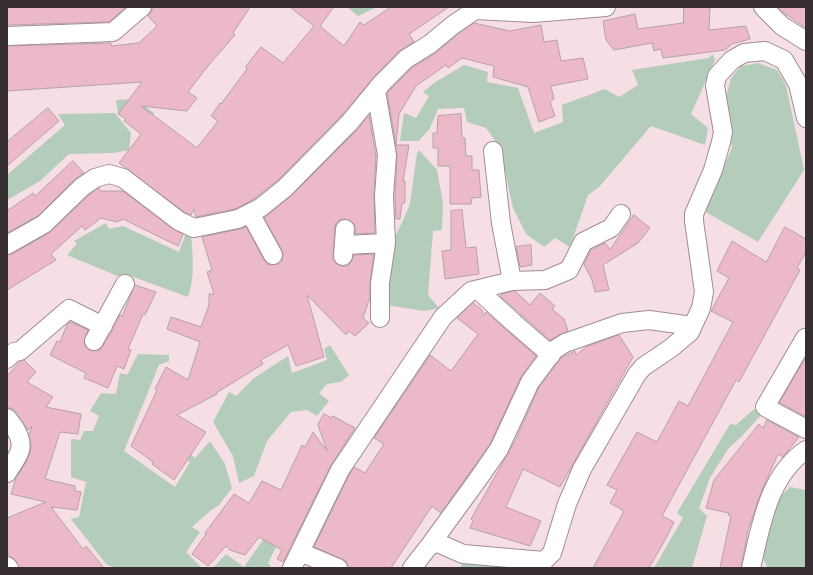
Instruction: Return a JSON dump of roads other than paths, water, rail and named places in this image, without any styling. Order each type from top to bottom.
[{"type":"street","points":[[7,36],[113,32],[142,7]]},
{"type":"street","points":[[7,245],[44,224],[82,187],[96,178],[109,174],[123,178],[179,221],[194,228],[238,218],[260,208],[285,188],[350,122],[406,59],[430,44],[453,25],[475,10],[484,9],[533,13],[606,7]]},
{"type":"street","points":[[763,7],[782,26],[806,41]]},
{"type":"street","points":[[430,545],[438,543],[463,554],[544,562],[552,553],[567,504],[582,469],[637,374],[643,367],[671,348],[690,332],[701,308],[704,292],[694,214],[713,170],[722,142],[723,132],[714,86],[718,76],[732,60],[744,53],[765,51],[784,60],[798,84],[806,118]]},
{"type":"street","points":[[376,91],[387,154],[384,196],[386,243],[380,283],[380,318]]},
{"type":"street","points":[[493,151],[501,223],[512,281]]},
{"type":"street","points":[[250,212],[273,255]]},
{"type":"street","points":[[292,568],[340,470],[443,317],[471,291],[512,281],[545,280],[569,270],[583,242],[611,228],[621,214]]},
{"type":"street","points":[[344,244],[386,243]]},
{"type":"street","points":[[94,341],[125,284]]},
{"type":"street","points":[[478,290],[551,355]]},
{"type":"street","points":[[7,359],[14,352],[20,351],[69,309],[103,326]]},
{"type":"street","points":[[412,568],[499,449],[530,382],[554,350],[565,343],[622,323],[650,320],[692,326]]},
{"type":"street","points":[[805,338],[764,406],[806,429]]},
{"type":"street","points":[[7,418],[19,438],[20,450],[7,473]]},
{"type":"street","points":[[751,568],[765,509],[783,472],[796,457],[806,450]]},
{"type":"street","points":[[300,552],[338,568]]}]
